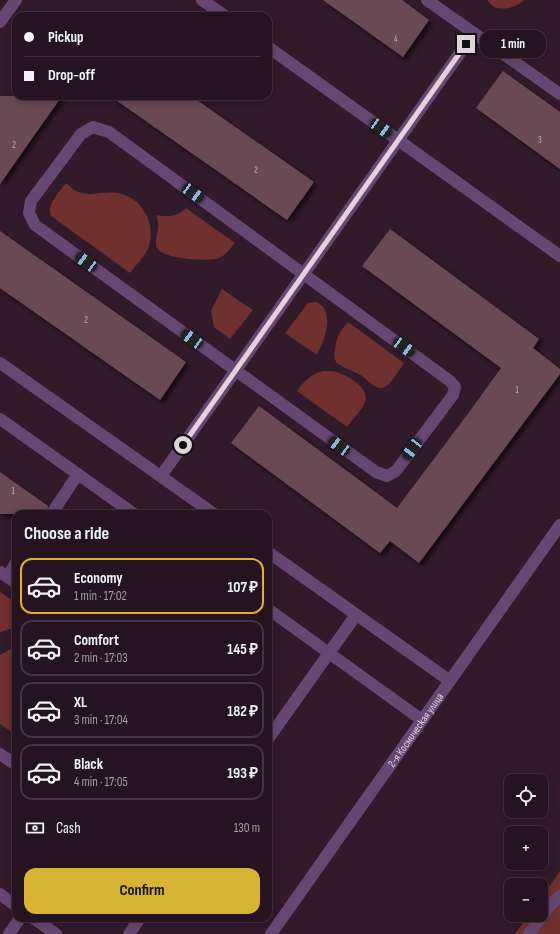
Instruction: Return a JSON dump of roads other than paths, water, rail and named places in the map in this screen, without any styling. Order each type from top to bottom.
[{"type":"street","points":[[0,22],[16,0]]},
{"type":"street","points":[[202,0],[219,12]]},
{"type":"street","points":[[427,0],[560,94]]},
{"type":"street","points":[[161,476],[474,33]]},
{"type":"street","points":[[272,50],[560,256]]},
{"type":"street","points":[[93,127],[109,132],[450,381],[455,387],[452,395],[396,471],[387,476],[376,472],[235,370],[35,225],[29,213],[32,201],[81,134],[93,127]]},
{"type":"street","points":[[0,363],[208,510]]},
{"type":"street","points":[[0,419],[128,510]]},
{"type":"street","points":[[54,510],[78,474]]},
{"type":"street","name":"2-я Космическая улица","points":[[271,934],[560,525]]},
{"type":"street","points":[[272,555],[450,681]]},
{"type":"street","points":[[272,613],[422,720]]},
{"type":"street","points":[[272,733],[356,615]]},
{"type":"street","points":[[0,754],[12,762]]},
{"type":"street","points":[[0,894],[12,903]]},
{"type":"street","points":[[529,934],[550,905],[560,896]]},
{"type":"street","points":[[9,934],[17,922]]},
{"type":"street","points":[[39,922],[56,934]]},
{"type":"street","points":[[129,934],[137,922]]}]
